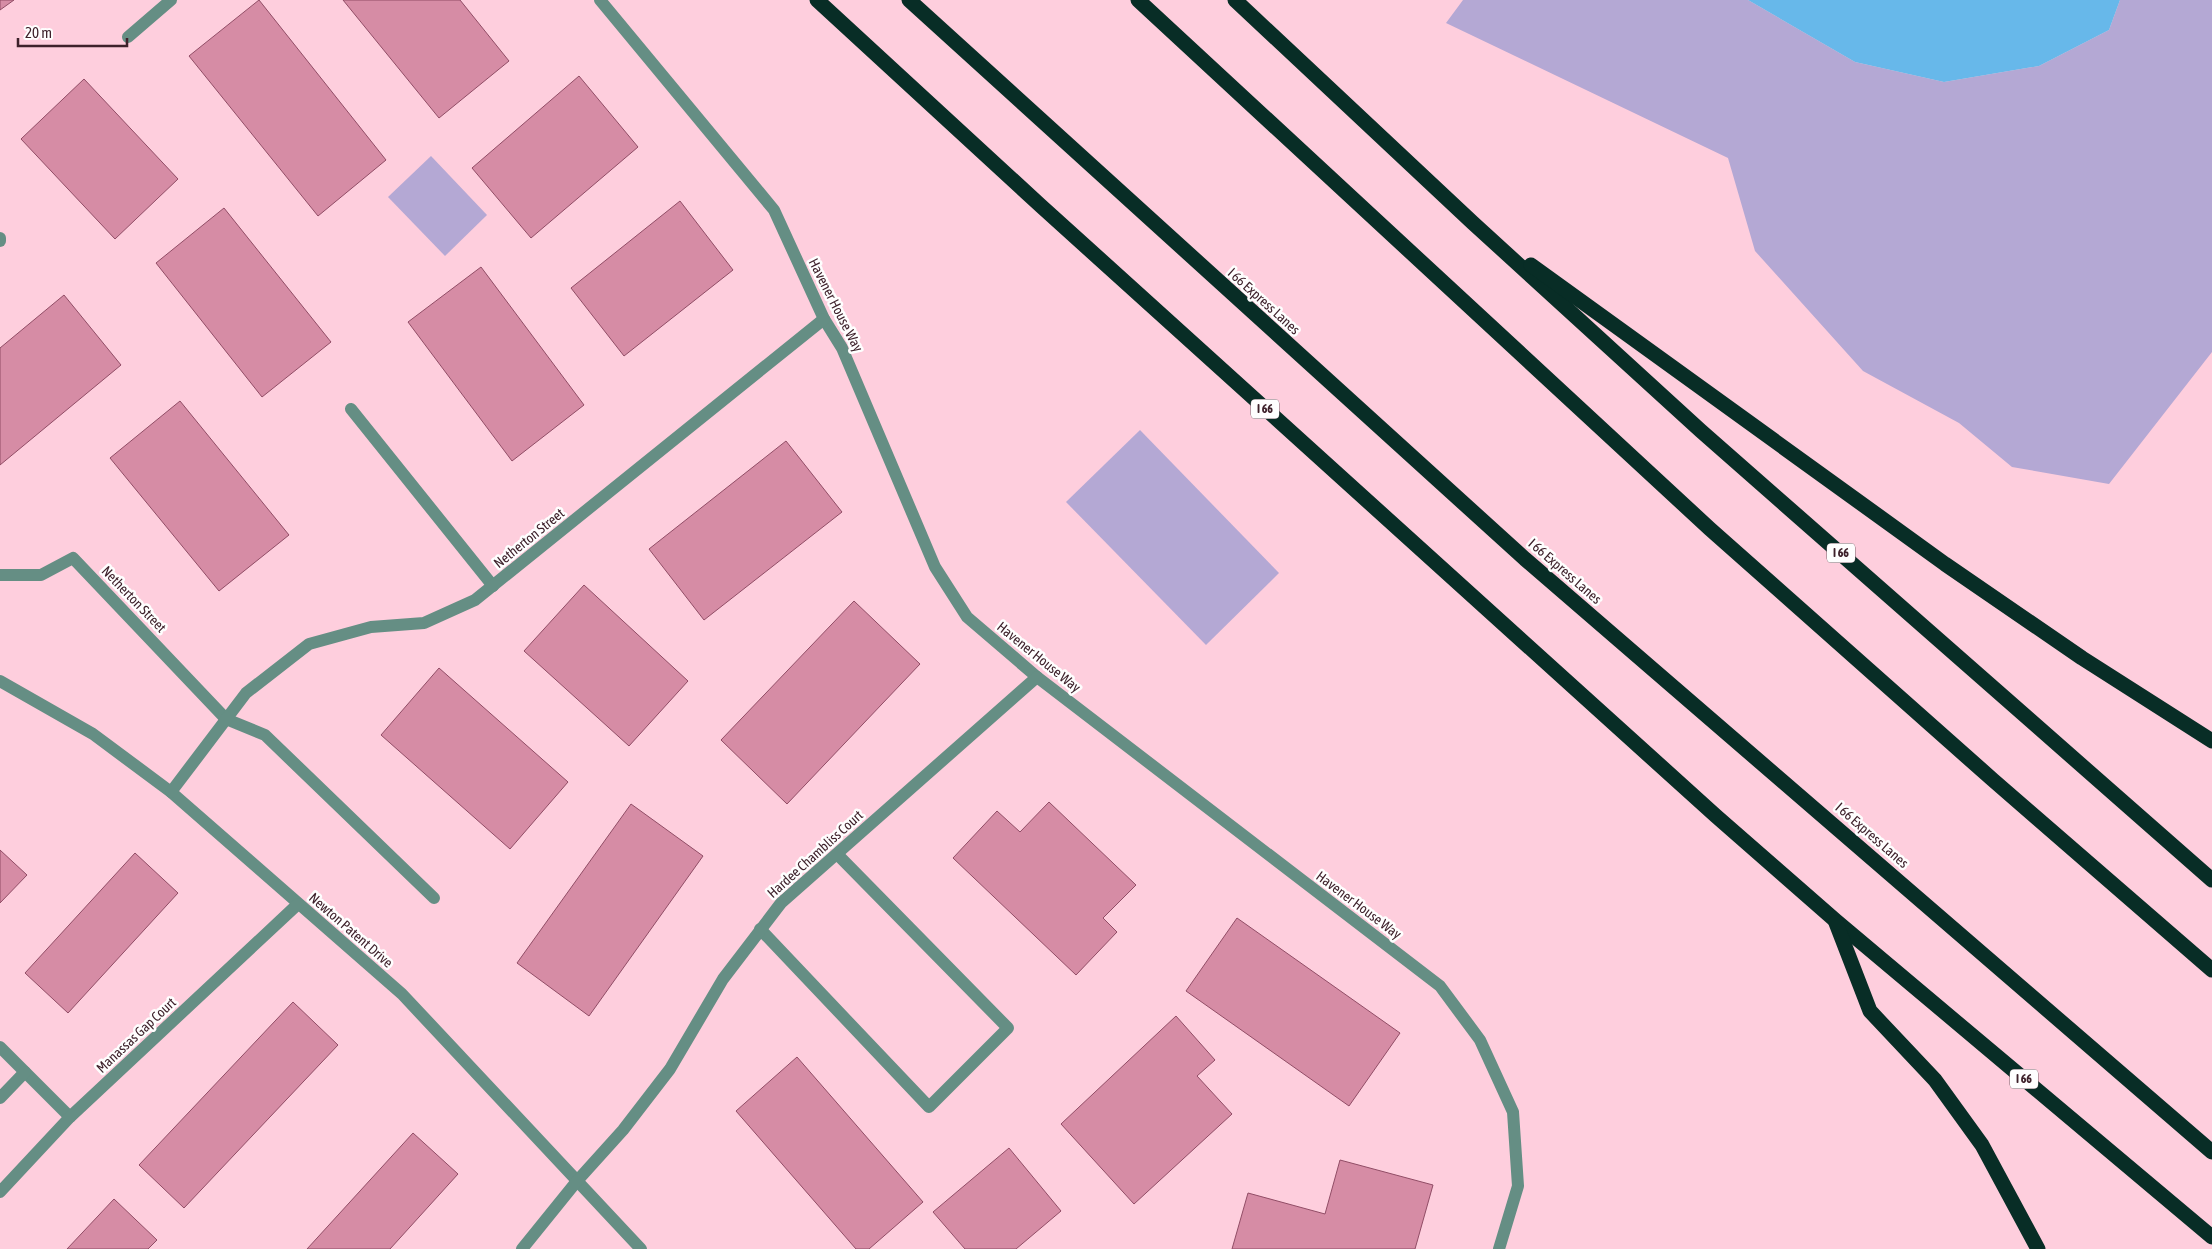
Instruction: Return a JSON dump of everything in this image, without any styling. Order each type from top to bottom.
[{"type":"highway","name":"I 66","points":[[817,0],[1040,206],[1836,921],[2212,1237]]},
{"type":"highway","name":"I 66 Express Lanes","points":[[909,0],[1525,559],[2212,1152]]},
{"type":"highway","points":[[1138,0],[1710,528],[1992,780],[2212,970]]},
{"type":"highway","name":"I 66","points":[[1235,0],[1473,223],[1701,431],[2212,880]]},
{"type":"highway","points":[[1473,223],[1945,564],[2082,658],[2211,740]]},
{"type":"highway","points":[[1836,921],[1870,1011],[1934,1080],[1982,1145],[2038,1249]]},
{"type":"street","points":[[128,37],[171,0]]},
{"type":"street","name":"Havener House Way","points":[[600,0],[774,210],[824,319],[842,348],[935,568],[967,617],[1037,677],[1440,986],[1480,1040],[1513,1112],[1518,1186],[1499,1249]]},
{"type":"street","name":"Netherton Street","points":[[171,792],[246,693],[309,644],[371,627],[424,623],[474,600],[824,319]]},
{"type":"street","points":[[351,409],[493,586]]},
{"type":"street","name":"Netherton Street","points":[[0,575],[41,575],[73,558],[226,719],[265,735],[434,898]]},
{"type":"street","name":"Hardee Chambliss Court","points":[[522,1249],[577,1181],[624,1130],[670,1069],[723,979],[781,904],[1037,677]]},
{"type":"street","name":"Newton Patent Drive","points":[[0,681],[94,734],[171,792],[402,994],[641,1249]]},
{"type":"street","points":[[760,929],[930,1108],[1008,1028],[837,854]]},
{"type":"street","name":"Manassas Gap Court","points":[[0,1192],[70,1117],[298,904]]},
{"type":"street","points":[[0,1047],[70,1117]]},
{"type":"street","points":[[0,1098],[25,1072]]},
{"type":"shaded area","points":[[1463,0],[1748,0],[1855,62],[1944,82],[2039,66],[2109,30],[2120,0],[2212,0],[2212,352],[2109,484],[2012,467],[1959,423],[1863,371],[1755,251],[1728,158],[1446,23]]},
{"type":"shaded area","points":[[431,156],[487,215],[445,256],[388,197]]},
{"type":"shaded area","points":[[1140,430],[1279,573],[1206,645],[1066,502]]},
{"type":"water","points":[[1748,0],[2120,0],[2109,30],[2039,66],[1944,82],[1855,62]]},
{"type":"building","points":[[0,0],[14,0],[0,10]]},
{"type":"building","points":[[259,0],[386,160],[318,216],[189,56]]},
{"type":"building","points":[[343,0],[460,0],[509,61],[439,118]]},
{"type":"building","points":[[579,76],[638,147],[531,238],[472,168]]},
{"type":"building","points":[[84,79],[178,179],[115,239],[21,139]]},
{"type":"building","points":[[680,201],[733,270],[624,356],[571,288]]},
{"type":"building","points":[[224,208],[331,342],[262,397],[156,263]]},
{"type":"building","points":[[481,267],[584,405],[512,461],[408,322]]},
{"type":"building","points":[[64,295],[121,365],[0,465],[0,348]]},
{"type":"building","points":[[180,401],[289,535],[219,591],[110,458]]},
{"type":"building","points":[[786,441],[842,512],[704,620],[649,549]]},
{"type":"building","points":[[584,585],[688,681],[629,746],[524,651]]},
{"type":"building","points":[[854,601],[920,664],[787,804],[721,740]]},
{"type":"building","points":[[439,668],[568,782],[510,849],[381,735]]},
{"type":"building","points":[[1049,802],[1136,885],[1103,918],[1117,932],[1076,975],[953,858],[997,811],[1020,832]]},
{"type":"building","points":[[631,804],[703,856],[589,1016],[517,963]]},
{"type":"building","points":[[0,850],[27,875],[0,903]]},
{"type":"building","points":[[135,853],[178,893],[68,1013],[25,973]]},
{"type":"building","points":[[1237,918],[1400,1033],[1349,1106],[1186,991]]},
{"type":"building","points":[[293,1002],[338,1045],[184,1208],[139,1165]]},
{"type":"building","points":[[1176,1016],[1215,1060],[1197,1076],[1232,1114],[1134,1204],[1061,1124]]},
{"type":"building","points":[[797,1057],[923,1202],[869,1249],[856,1249],[736,1111]]},
{"type":"building","points":[[413,1133],[458,1174],[390,1249],[307,1249]]},
{"type":"building","points":[[1009,1148],[1061,1211],[1016,1249],[965,1249],[933,1212]]},
{"type":"building","points":[[1340,1160],[1433,1185],[1415,1249],[1232,1249],[1248,1193],[1325,1214]]},
{"type":"building","points":[[114,1199],[157,1240],[148,1249],[67,1249]]}]
